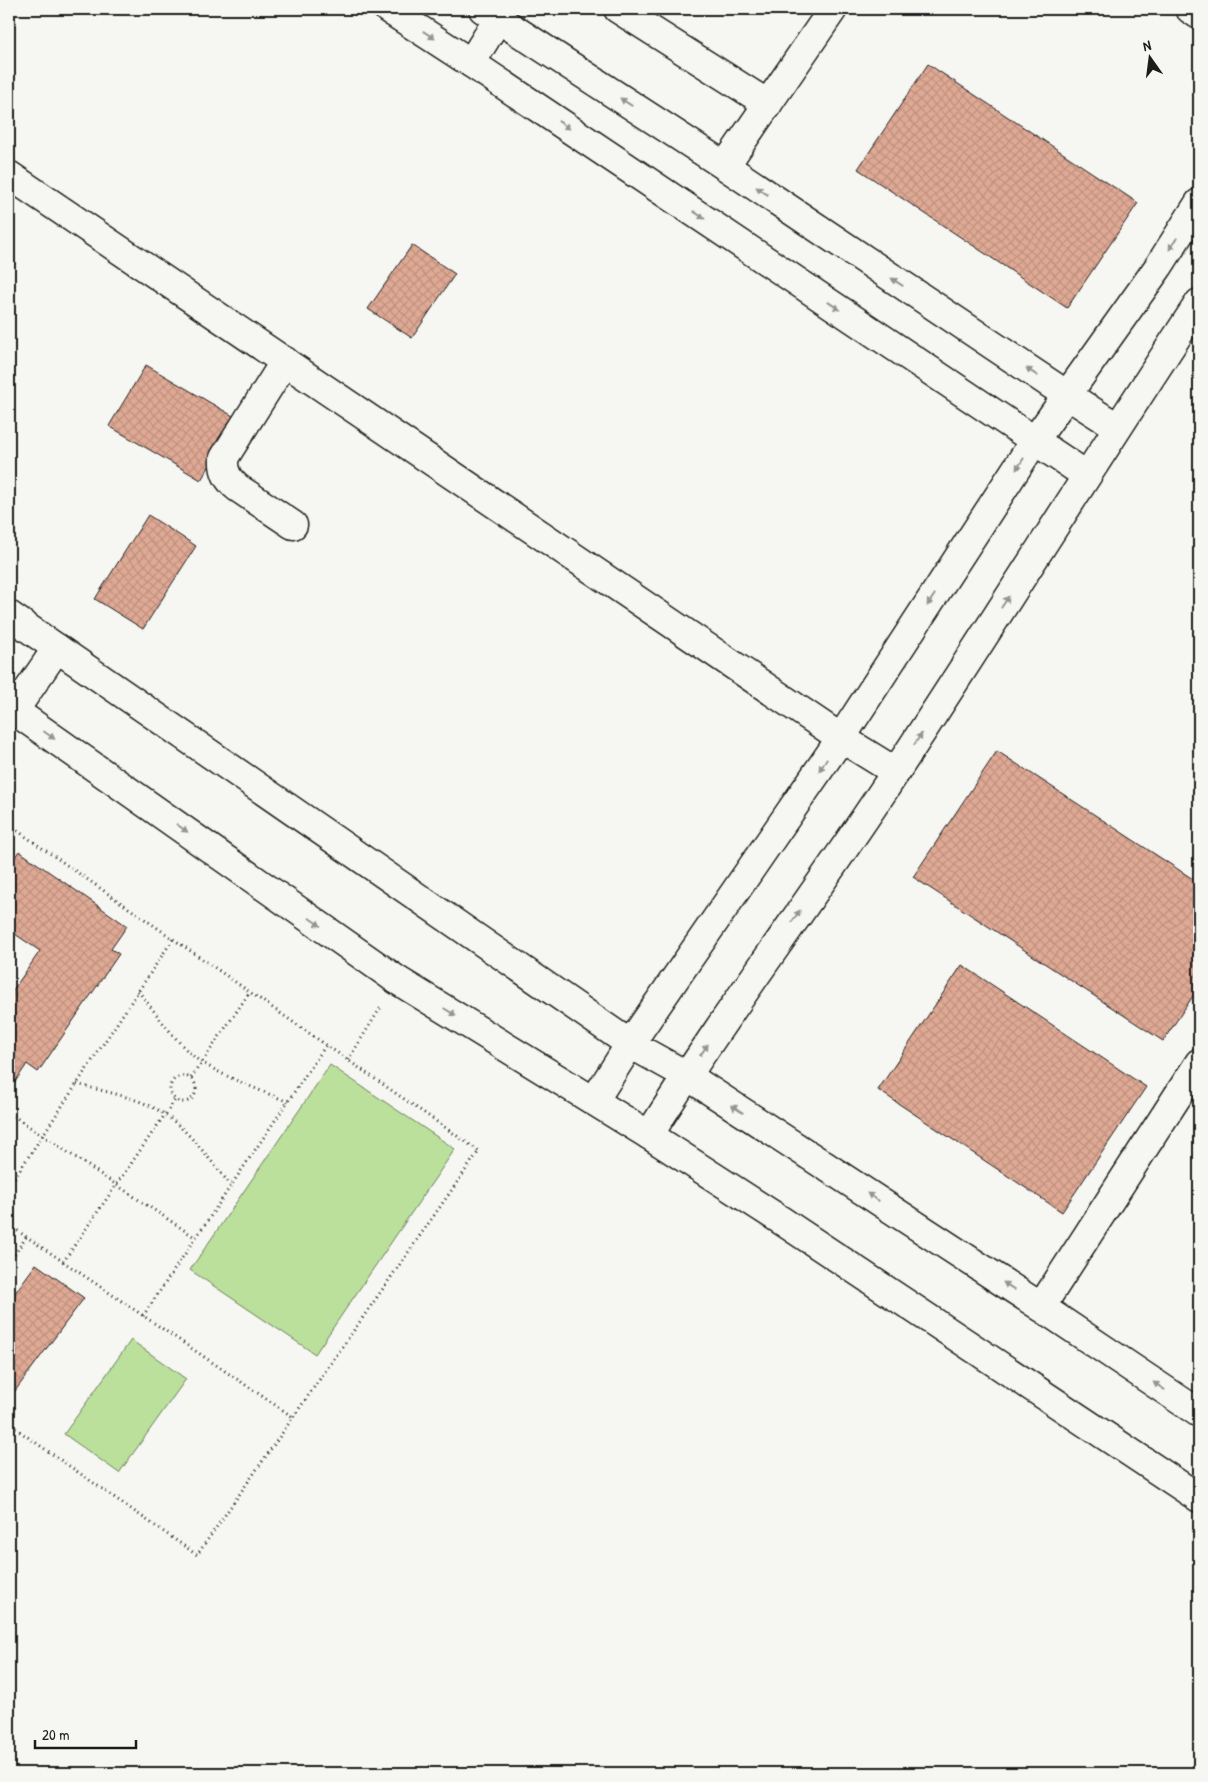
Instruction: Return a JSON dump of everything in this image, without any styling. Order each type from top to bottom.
[{"type":"street","points":[[388,9],[472,63],[1086,475]]},
{"type":"street","points":[[618,9],[768,104]]},
{"type":"street","points":[[725,166],[833,9]]},
{"type":"street","points":[[1190,9],[1199,15]]},
{"type":"street","points":[[472,63],[491,14],[725,166],[1067,395],[1118,427]]},
{"type":"street","points":[[9,175],[841,738],[896,772]]},
{"type":"street","points":[[594,1101],[630,1044],[841,738],[1035,440],[1159,266],[1199,203]]},
{"type":"street","points":[[649,1135],[686,1076],[896,772],[1086,475],[1199,303]]},
{"type":"street","points":[[284,361],[224,458],[224,466],[230,482],[293,525]]},
{"type":"street","points":[[9,615],[630,1044],[686,1076],[1198,1410]]},
{"type":"street","points":[[57,648],[12,709],[397,980],[649,1135],[776,1217],[1199,1498]]},
{"type":"street","points":[[1041,1307],[1199,1063]]},
{"type":"path","points":[[9,825],[479,1151],[197,1554],[9,1424]]},
{"type":"path","points":[[9,1186],[173,938]]},
{"type":"path","points":[[348,1060],[397,980]]},
{"type":"path","points":[[138,991],[187,1050],[202,1062],[215,1070],[288,1102]]},
{"type":"path","points":[[191,1078],[250,992]]},
{"type":"path","points":[[143,1316],[326,1045]]},
{"type":"path","points":[[181,1076],[191,1078],[197,1090],[192,1099],[185,1102],[175,1100],[170,1092],[172,1081],[181,1076]]},
{"type":"path","points":[[77,1084],[141,1102],[165,1115],[185,1132],[231,1186]]},
{"type":"path","points":[[63,1262],[175,1100]]},
{"type":"path","points":[[9,1112],[196,1238]]},
{"type":"path","points":[[9,1225],[293,1418]]},
{"type":"path","points":[[9,1262],[26,1237]]},
{"type":"green space","points":[[330,1065],[455,1149],[315,1354],[190,1270]]},
{"type":"green space","points":[[131,1340],[186,1379],[119,1473],[64,1434]]},
{"type":"building","points":[[928,64],[1138,203],[1067,308],[858,169]]},
{"type":"building","points":[[412,245],[455,274],[412,338],[368,309]]},
{"type":"building","points":[[146,365],[238,419],[201,480],[109,426]]},
{"type":"building","points":[[148,515],[196,546],[143,629],[95,599]]},
{"type":"building","points":[[997,751],[1199,883],[1199,987],[1163,1041],[913,877]]},
{"type":"building","points":[[19,851],[127,926],[111,949],[119,954],[38,1072],[27,1064],[9,1091],[9,996],[40,951],[9,930],[9,862],[11,863]]},
{"type":"building","points":[[962,965],[1146,1087],[1062,1212],[878,1090]]},
{"type":"building","points":[[36,1264],[84,1298],[15,1391],[9,1386],[9,1301]]}]
